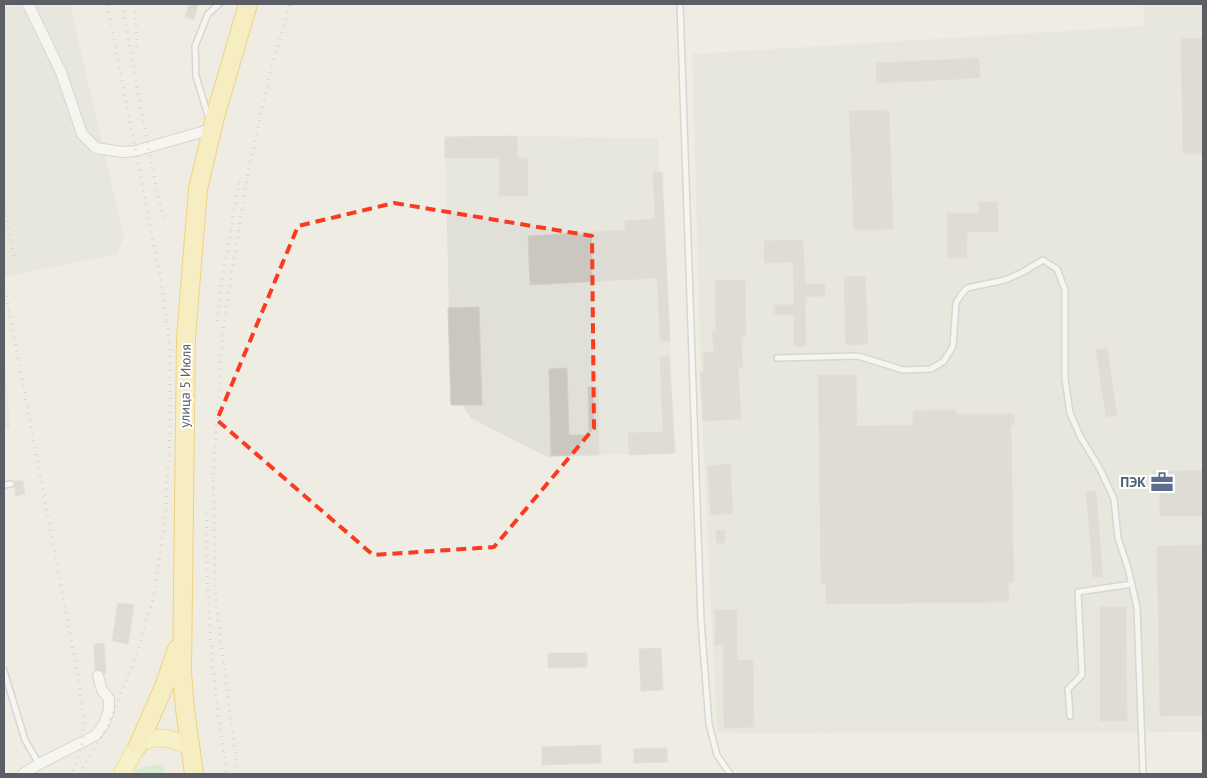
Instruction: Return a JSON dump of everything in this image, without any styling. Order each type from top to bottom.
[{"type":"highway","name":"улица 5 Июля","points":[[194,774],[183,682],[186,338],[198,189],[212,129],[248,4]]},
{"type":"highway","points":[[138,746],[168,676],[183,629]]},
{"type":"main road","points":[[122,774],[138,746],[149,740],[163,738],[178,740],[190,747]]},
{"type":"street","points":[[28,4],[61,72],[82,134],[96,148],[123,152],[212,129]]},
{"type":"street","points":[[23,774],[96,735],[104,724],[109,710],[109,699],[102,690],[98,676]]},
{"type":"lane","points":[[212,129],[196,76],[195,46],[208,14],[220,4]]},
{"type":"lane","points":[[680,4],[701,621],[709,724],[717,755],[730,774]]},
{"type":"lane","points":[[777,358],[858,356],[903,370],[931,369],[944,361],[953,346],[956,303],[960,294],[967,288],[1005,280],[1043,260],[1057,269],[1065,290],[1065,380],[1070,413],[1114,500],[1118,538],[1137,607],[1142,774]]},
{"type":"lane","points":[[4,485],[11,484]]},
{"type":"lane","points":[[1070,716],[1068,689],[1082,676],[1078,592],[1132,584]]},
{"type":"lane","points":[[4,671],[25,740],[39,764]]},
{"type":"highlighted area","points":[[394,203],[592,236],[594,428],[494,547],[373,555],[217,420],[298,226]]},
{"type":"shaded area","points":[[4,4],[70,4],[124,237],[117,254],[4,277]]},
{"type":"shaded area","points":[[1143,4],[1203,4],[1203,732],[717,733],[702,420],[692,54],[1144,26]]},
{"type":"shaded area","points":[[445,137],[659,138],[659,171],[662,172],[675,453],[552,456],[549,458],[471,418],[462,405],[451,405]]},
{"type":"shaded area","points":[[4,352],[10,428],[4,431]]},
{"type":"green space","points":[[153,765],[163,765],[165,774],[134,774],[137,769]]},
{"type":"building","points":[[189,4],[198,4],[194,20],[185,17]]},
{"type":"building","points":[[1203,38],[1203,154],[1183,154],[1181,39]]},
{"type":"building","points":[[979,58],[980,78],[877,83],[876,63]]},
{"type":"building","points":[[889,110],[893,229],[854,230],[849,111]]},
{"type":"building","points":[[517,136],[518,158],[528,158],[528,196],[499,196],[499,158],[445,158],[445,137]]},
{"type":"building","points":[[653,172],[662,172],[670,341],[660,341],[657,278],[530,285],[528,236],[625,230],[625,221],[655,219]]},
{"type":"building","points":[[979,202],[998,202],[998,232],[967,232],[967,258],[947,258],[947,213],[979,213]]},
{"type":"building","points":[[803,240],[805,284],[825,284],[825,296],[805,297],[806,346],[794,346],[794,315],[774,314],[774,305],[794,305],[793,262],[764,263],[764,241]]},
{"type":"building","points":[[865,276],[868,344],[846,345],[844,277]]},
{"type":"building","points":[[715,280],[745,280],[746,337],[741,337],[743,367],[738,368],[741,419],[703,421],[700,372],[704,372],[703,353],[714,352],[712,332],[716,331]]},
{"type":"building","points":[[479,307],[482,405],[451,405],[448,308]]},
{"type":"building","points":[[1107,348],[1117,415],[1106,417],[1096,350]]},
{"type":"building","points":[[669,356],[675,453],[629,455],[628,433],[663,432],[660,357]]},
{"type":"building","points":[[567,368],[569,435],[589,435],[588,387],[598,387],[599,455],[551,456],[549,369]]},
{"type":"building","points":[[818,375],[856,375],[857,426],[913,425],[913,411],[956,410],[956,414],[1014,414],[1015,425],[1011,425],[1014,582],[1008,582],[1009,602],[826,604],[826,584],[821,584]]},
{"type":"building","points":[[730,464],[733,513],[711,515],[707,466]]},
{"type":"building","points":[[1203,470],[1203,516],[1160,516],[1160,491],[1154,491],[1153,472]]},
{"type":"building","points":[[15,481],[23,481],[25,494],[15,496]]},
{"type":"building","points":[[1086,491],[1096,491],[1103,577],[1093,577]]},
{"type":"building","points":[[716,530],[725,530],[724,543],[716,543]]},
{"type":"building","points":[[1203,545],[1203,715],[1160,716],[1157,546]]},
{"type":"building","points":[[118,603],[134,605],[128,644],[112,641]]},
{"type":"building","points":[[1100,607],[1126,607],[1127,721],[1100,721]]},
{"type":"building","points":[[715,610],[737,610],[737,660],[753,660],[754,727],[724,728],[723,645],[715,645]]},
{"type":"building","points":[[104,643],[106,674],[100,670],[95,670],[94,644]]},
{"type":"building","points":[[661,648],[663,690],[641,691],[639,649]]},
{"type":"building","points":[[548,653],[587,653],[587,667],[548,668]]},
{"type":"building","points":[[601,745],[601,763],[542,765],[542,747]]},
{"type":"building","points":[[667,748],[667,762],[634,763],[634,749]]},
{"type":"railway","points":[[79,774],[108,726],[137,653],[154,595],[165,519],[170,431],[170,347],[161,281],[107,4]]},
{"type":"railway","points":[[122,4],[163,218]]},
{"type":"railway","points":[[135,4],[137,51]]},
{"type":"railway","points":[[238,774],[216,605],[213,477],[223,328],[248,172],[272,65],[290,4]]},
{"type":"railway","points":[[217,321],[222,280],[240,178]]},
{"type":"railway","points":[[4,207],[14,256]]},
{"type":"railway","points":[[5,289],[77,671],[83,715],[83,741],[72,774]]},
{"type":"railway","points":[[207,513],[207,579],[211,644],[227,774]]},
{"type":"place","name":"ПЭК","points":[[1162,482]]}]
